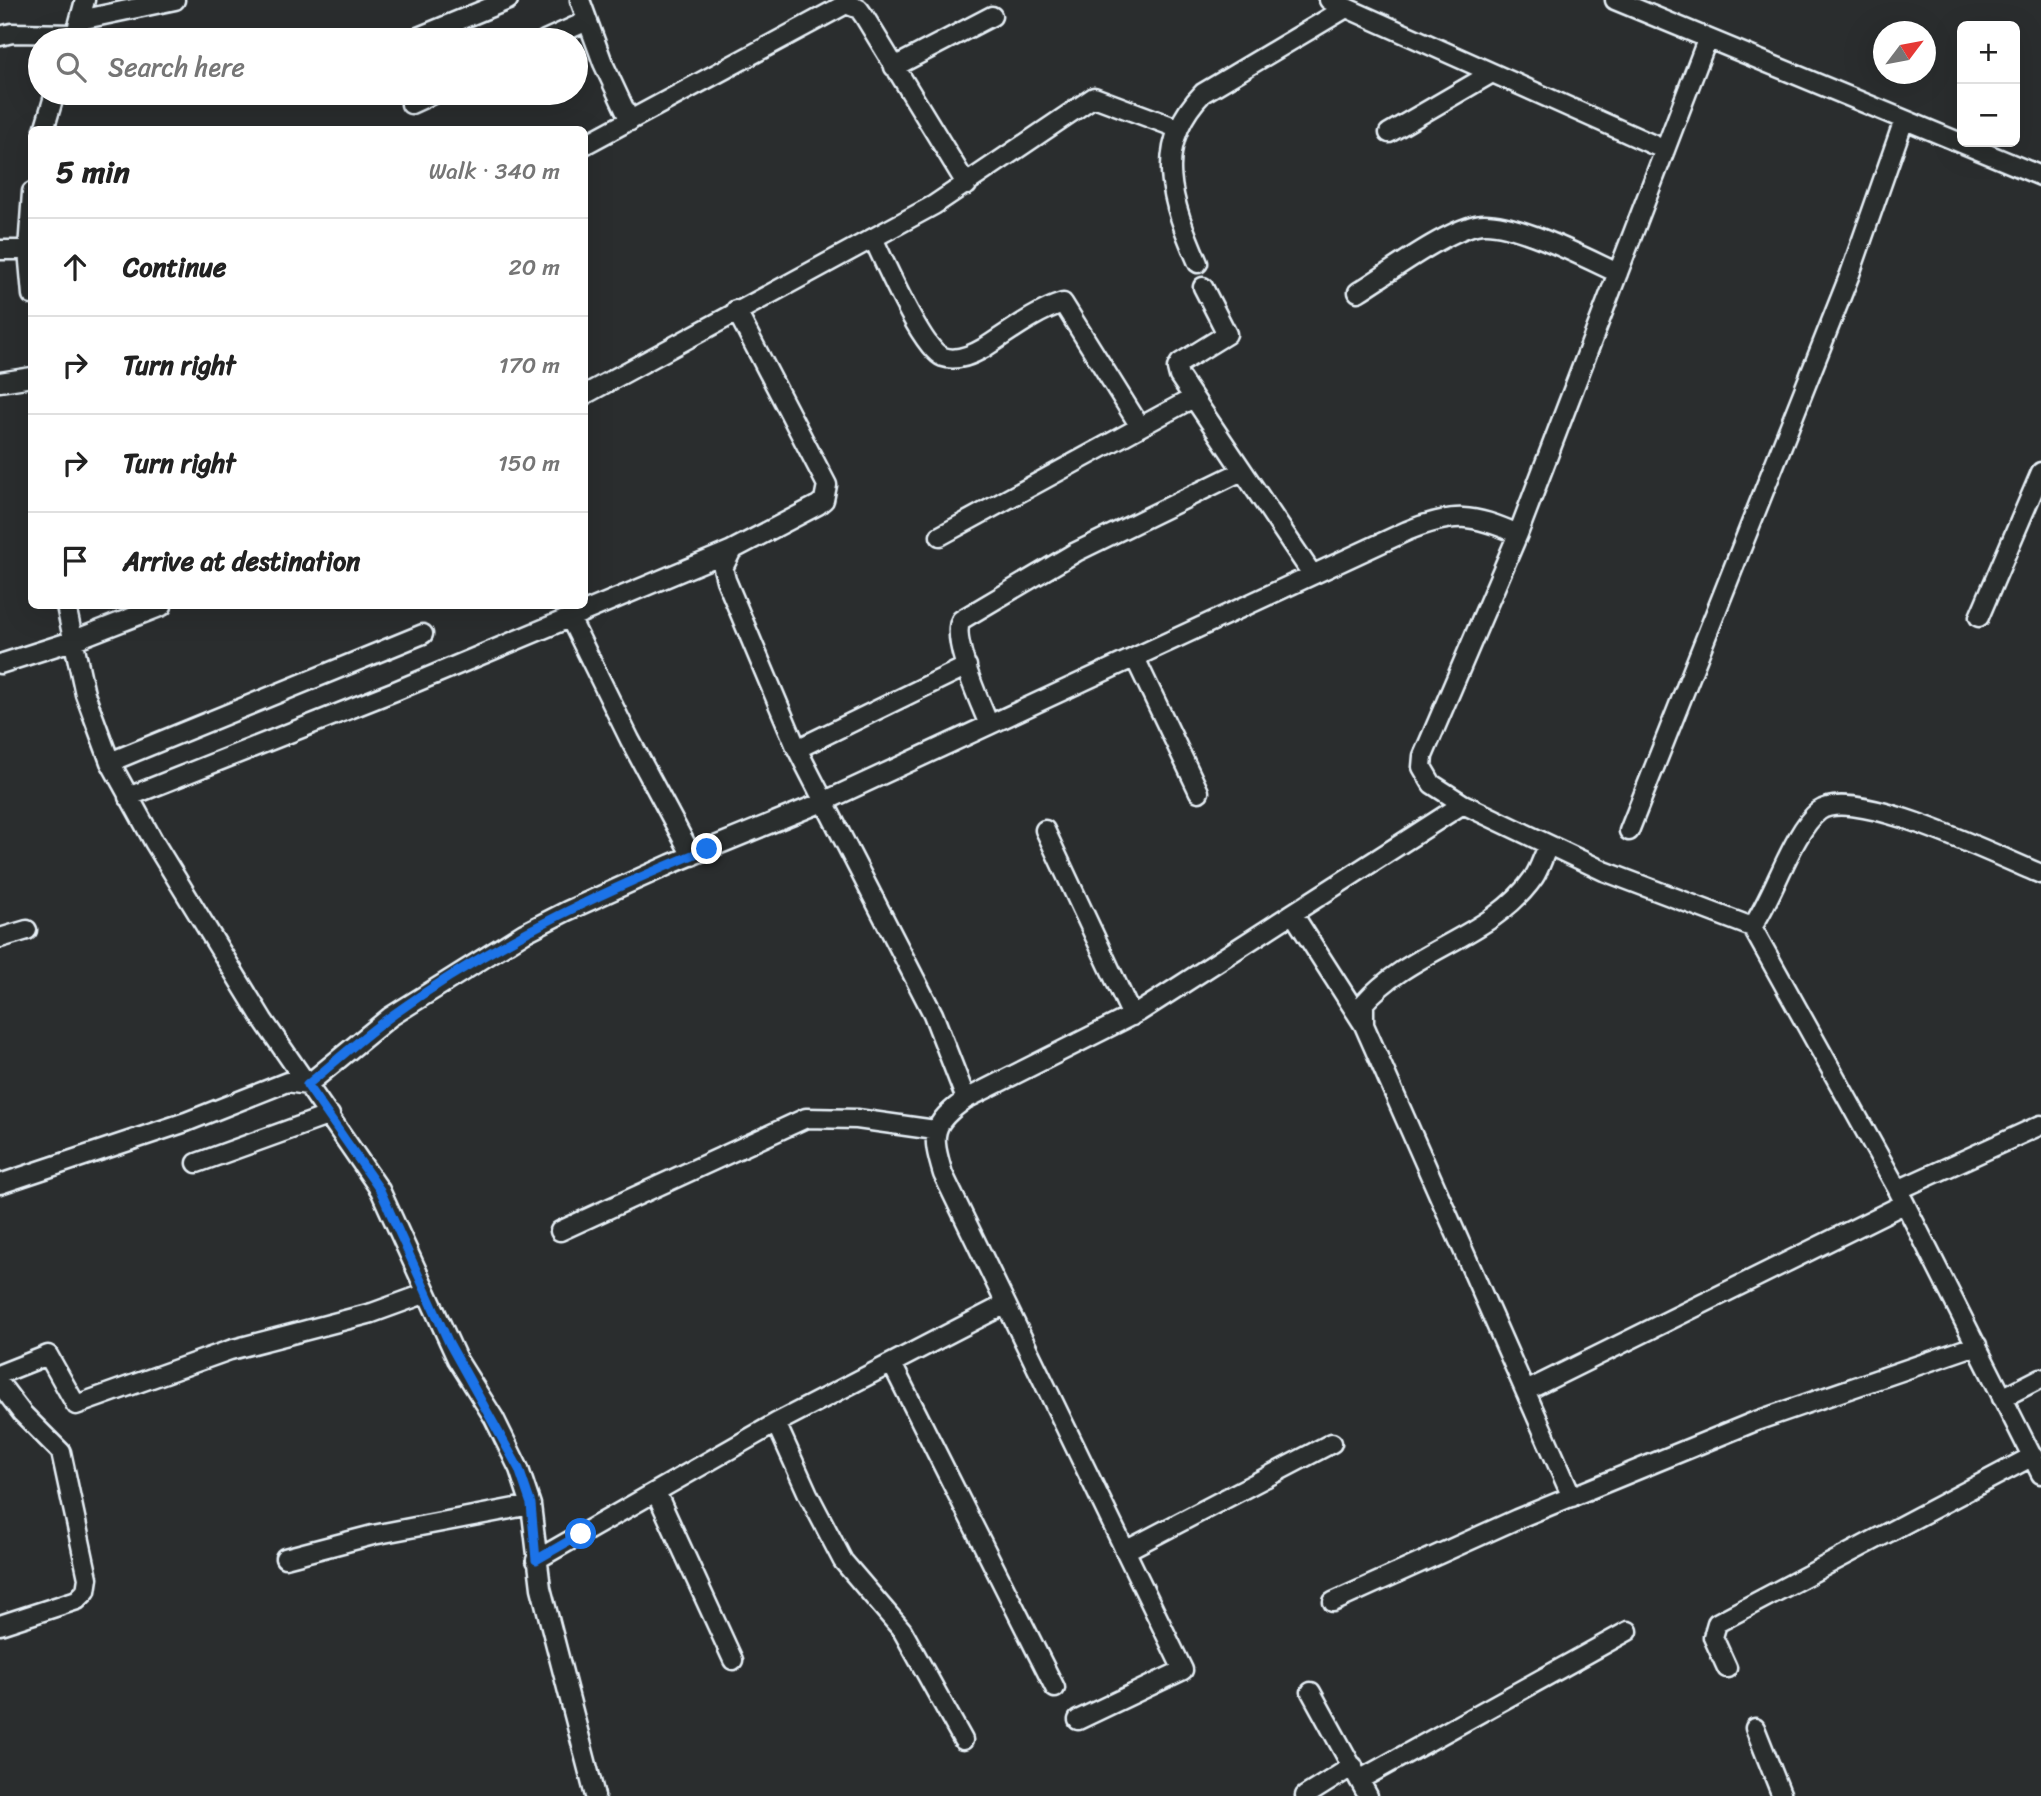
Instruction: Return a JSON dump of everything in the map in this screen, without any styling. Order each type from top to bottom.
[{"type":"street","points":[[77,28],[85,0]]},
{"type":"street","points":[[88,28],[175,0]]},
{"type":"street","points":[[440,28],[508,0]]},
{"type":"street","points":[[580,0],[630,121]]},
{"type":"street","points":[[1329,0],[1665,150]]},
{"type":"street","points":[[1615,0],[2041,176]]},
{"type":"street","points":[[588,143],[846,4],[859,9],[864,16],[967,185]]},
{"type":"street","points":[[1198,263],[1185,233],[1169,178],[1177,128],[1186,109],[1203,93],[1346,8]]},
{"type":"street","points":[[894,67],[992,16]]},
{"type":"street","points":[[572,28],[587,21]]},
{"type":"street","points":[[0,36],[28,33]]},
{"type":"street","points":[[1707,40],[1518,534],[1423,757],[1422,767],[1432,784],[1463,804],[1548,847],[1752,927],[1901,1197],[2041,1475]]},
{"type":"street","points":[[1389,133],[1492,73]]},
{"type":"street","points":[[588,393],[967,185],[1094,97],[1177,128]]},
{"type":"street","points":[[45,126],[51,105]]},
{"type":"street","points":[[1629,831],[1850,274],[1904,120]]},
{"type":"street","points":[[1358,292],[1442,241],[1477,224],[1495,224],[1522,232],[1618,273]]},
{"type":"street","points":[[873,238],[916,323],[930,347],[941,357],[954,360],[977,352],[1063,303],[1139,425]]},
{"type":"street","points":[[0,250],[28,250]]},
{"type":"street","points":[[1203,287],[1227,334],[1177,368],[1193,398],[1312,574]]},
{"type":"street","points":[[128,797],[732,550],[818,505],[824,500],[827,485],[736,310]]},
{"type":"street","points":[[0,383],[28,378]]},
{"type":"street","points":[[940,536],[1139,425],[1193,398]]},
{"type":"street","points":[[989,725],[968,666],[958,626],[968,615],[1076,552],[1242,471]]},
{"type":"street","points":[[1979,617],[2041,471]]},
{"type":"street","points":[[0,1184],[186,1122],[287,1082],[307,1085],[390,1017],[524,933],[692,856],[823,802],[1438,518],[1462,515],[1518,534]]},
{"type":"street","points":[[732,550],[723,568],[726,580],[797,749],[933,1013],[966,1099]]},
{"type":"street","points":[[67,609],[85,694],[110,762],[128,797],[256,1009],[380,1190],[457,1359],[515,1460],[531,1504],[536,1560],[552,1634],[595,1796]]},
{"type":"street","points":[[0,664],[72,641],[154,609]]},
{"type":"street","points":[[570,618],[630,740],[692,856]]},
{"type":"street","points":[[110,762],[423,634]]},
{"type":"street","points":[[1135,658],[1199,792]]},
{"type":"street","points":[[797,749],[968,666]]},
{"type":"street","points":[[1752,927],[1773,894],[1801,832],[1820,811],[1841,803],[1905,818],[2041,874]]},
{"type":"street","points":[[1079,1720],[1183,1670],[943,1174],[936,1149],[935,1130],[946,1113],[966,1099],[1132,1016],[1463,804]]},
{"type":"street","points":[[1045,830],[1132,1016]]},
{"type":"street","points":[[1364,1025],[1364,1003],[1379,986],[1397,971],[1492,917],[1535,876],[1548,847]]},
{"type":"street","points":[[1293,914],[1364,1025],[1572,1497]]},
{"type":"street","points":[[0,938],[27,930]]},
{"type":"street","points":[[197,1163],[330,1115]]},
{"type":"street","points":[[560,1231],[806,1118],[857,1119],[935,1130]]},
{"type":"street","points":[[1525,1391],[2041,1125]]},
{"type":"street","points":[[0,1374],[48,1355],[76,1405],[230,1350],[350,1320],[427,1293]]},
{"type":"street","points":[[536,1560],[776,1423],[1004,1304]]},
{"type":"street","points":[[1333,1602],[1572,1497],[1756,1422],[1977,1345]]},
{"type":"street","points":[[892,1364],[1055,1688]]},
{"type":"street","points":[[2002,1398],[2041,1378]]},
{"type":"street","points":[[0,1384],[22,1413],[61,1452],[88,1578],[86,1591],[77,1600],[0,1625]]},
{"type":"street","points":[[776,1423],[808,1494],[844,1561],[902,1630],[963,1740]]},
{"type":"street","points":[[1125,1551],[1332,1443]]},
{"type":"street","points":[[1727,1668],[1713,1637],[1717,1623],[2033,1456]]},
{"type":"street","points":[[656,1492],[733,1660]]},
{"type":"street","points":[[285,1558],[373,1535],[531,1504]]},
{"type":"street","points":[[1305,1796],[1356,1773],[1628,1631]]},
{"type":"street","points":[[1311,1692],[1368,1796]]},
{"type":"street","points":[[1755,1728],[1782,1796]]},
{"type":"route","points":[[581,1534],[536,1560],[531,1504],[519,1469],[494,1418],[449,1343],[380,1190],[361,1158],[307,1085],[390,1017],[524,933],[707,849]]}]
